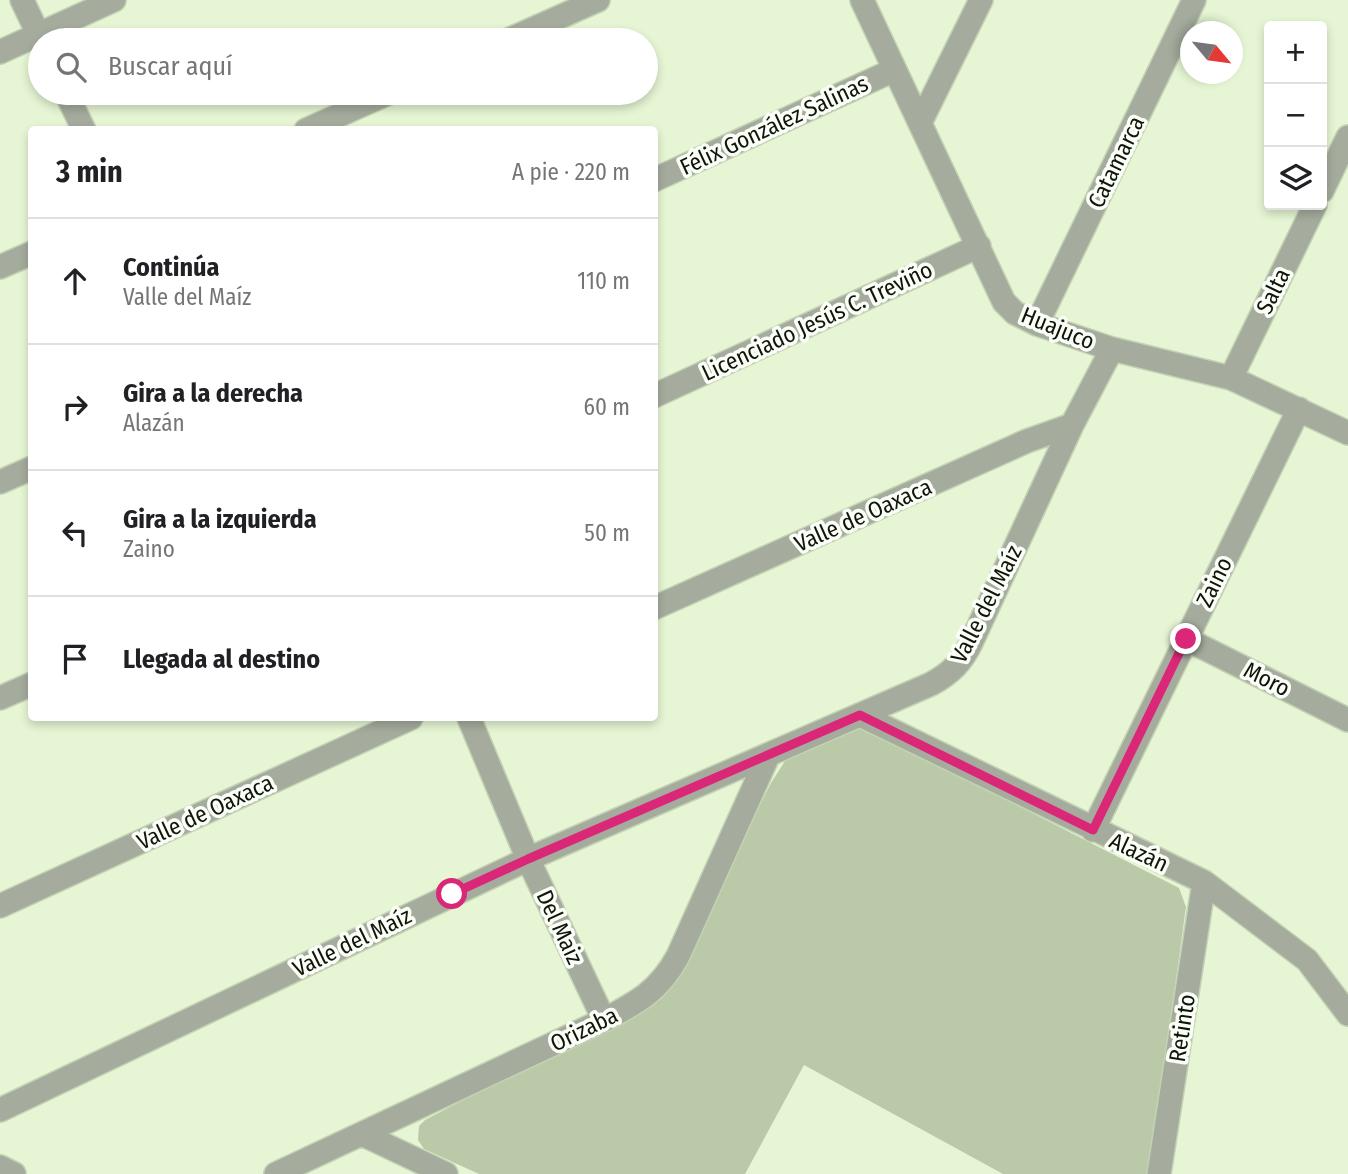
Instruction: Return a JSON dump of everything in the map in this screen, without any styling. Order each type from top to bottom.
[{"type":"street","points":[[22,0],[36,28]]},
{"type":"street","points":[[58,28],[114,0]]},
{"type":"street","points":[[535,28],[598,0]]},
{"type":"street","name":"Huajuco","points":[[862,0],[1004,302],[1015,313],[1037,324],[1112,349],[1231,378],[1348,433]]},
{"type":"street","points":[[920,123],[981,0]]},
{"type":"street","name":"Catamarca","points":[[1037,324],[1194,0]]},
{"type":"street","points":[[0,52],[28,42]]},
{"type":"street","name":"Félix González Salinas","points":[[658,178],[894,70]]},
{"type":"street","points":[[72,105],[82,126]]},
{"type":"street","points":[[315,126],[362,105]]},
{"type":"street","points":[[1327,181],[1348,137]]},
{"type":"street","name":"Salta","points":[[1231,378],[1313,210]]},
{"type":"street","name":"Licenciado Jesús C. Treviño","points":[[658,394],[979,246]]},
{"type":"street","points":[[0,267],[28,255]]},
{"type":"street","name":"Valle del Maíz","points":[[0,1110],[528,859],[768,756],[945,676],[964,656],[1072,425],[1112,349]]},
{"type":"street","name":"Zaino","points":[[1093,830],[1298,409]]},
{"type":"street","name":"Valle de Oaxaca","points":[[658,606],[1015,447],[1072,425]]},
{"type":"street","points":[[0,482],[28,470]]},
{"type":"street","name":"Moro","points":[[1186,639],[1348,720]]},
{"type":"street","points":[[0,698],[28,686]]},
{"type":"street","name":"Alazán","points":[[860,715],[1204,882],[1307,960],[1348,1014]]},
{"type":"street","name":"Valle de Oaxaca","points":[[0,906],[404,721]]},
{"type":"street","name":"Del Maiz","points":[[470,721],[528,859],[604,1020]]},
{"type":"street","name":"Orizaba","points":[[276,1174],[604,1020],[654,991],[667,976],[768,756]]},
{"type":"street","name":"Retinto","points":[[1159,1174],[1204,882]]},
{"type":"street","points":[[362,1134],[446,1174]]},
{"type":"street","points":[[0,1167],[14,1174]]},
{"type":"green space","points":[[858,724],[1179,888],[1186,907],[1149,1174],[1003,1174],[804,1065],[745,1174],[479,1174],[424,1149],[418,1140],[419,1126],[425,1120],[662,995],[771,783],[792,750]]},
{"type":"route","points":[[452,894],[860,715],[1093,830],[1186,639]]}]
